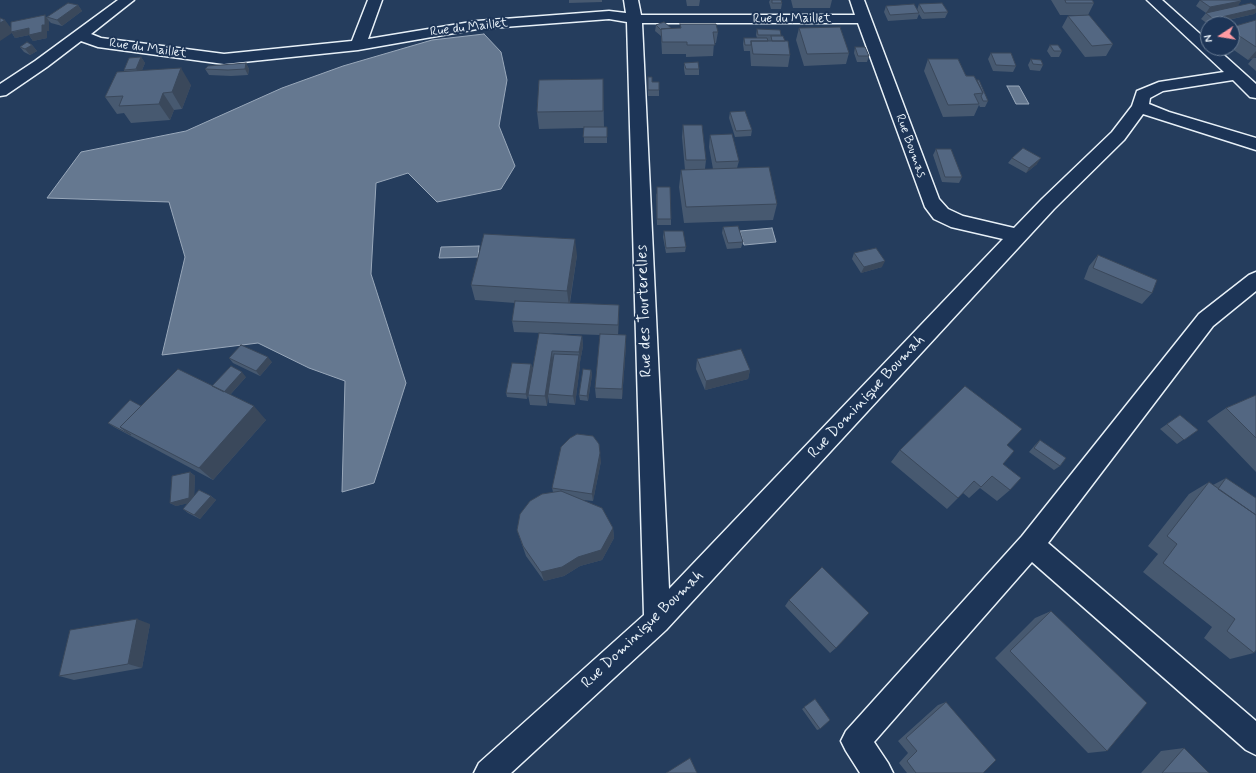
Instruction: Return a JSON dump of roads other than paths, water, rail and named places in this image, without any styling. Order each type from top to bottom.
[{"type":"street","points":[[0,91],[41,64],[127,0]]},
{"type":"street","points":[[358,45],[375,0]]},
{"type":"street","name":"Rue Boumas","points":[[857,0],[930,202],[940,214],[958,222],[1018,236]]},
{"type":"street","points":[[1154,0],[1256,93]]},
{"type":"street","name":"Rue du Maillet","points":[[79,35],[98,42],[224,60],[358,45],[477,25],[609,15],[633,9],[863,19]]},
{"type":"street","name":"Rue des Tourterelles","points":[[633,9],[657,621]]},
{"type":"street","name":"Rue Dominique Boumah","points":[[489,773],[657,621],[1048,204],[1118,136],[1140,107],[1143,95],[1159,87],[1236,75]]},
{"type":"street","points":[[1140,107],[1163,116],[1256,144]]},
{"type":"street","points":[[878,773],[856,741],[1031,545],[1206,320],[1256,280]]},
{"type":"street","points":[[1031,545],[1255,736]]},
{"type":"water","points":[[484,34],[501,52],[507,80],[499,126],[515,166],[501,189],[437,202],[408,173],[376,183],[371,274],[406,383],[374,483],[342,492],[345,381],[309,368],[258,343],[162,355],[185,257],[169,202],[47,198],[81,152],[186,131],[282,88],[343,66],[432,40]]},
{"type":"water","points":[[1007,86],[1019,86],[1029,104],[1016,104]]},
{"type":"water","points":[[772,228],[776,242],[744,245],[740,231]]},
{"type":"water","points":[[479,246],[478,257],[439,258],[441,247]]}]
